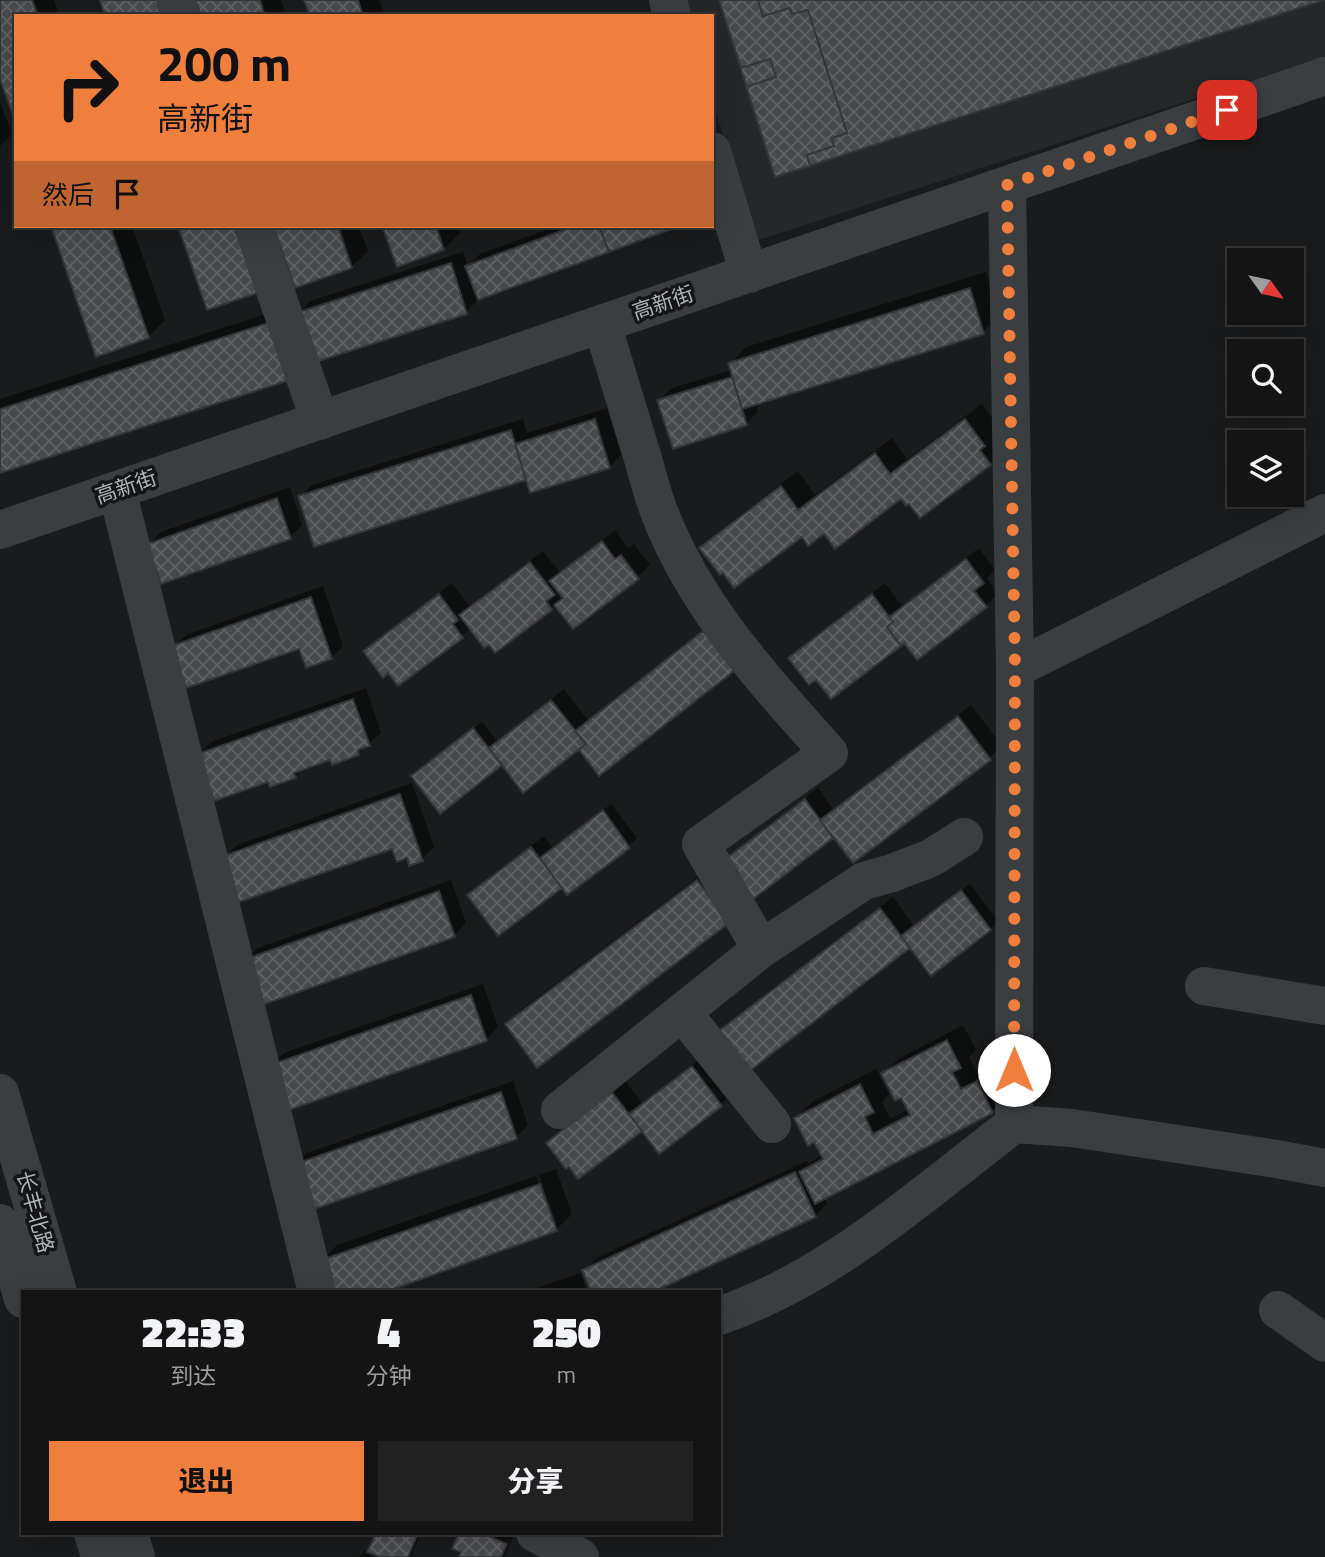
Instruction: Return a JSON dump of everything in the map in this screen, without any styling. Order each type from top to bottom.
[{"type":"street","name":"高新街","points":[[0,530],[1325,76]]},
{"type":"street","points":[[714,158],[749,274]]},
{"type":"street","points":[[1007,185],[1015,668],[1014,1124]]},
{"type":"street","points":[[254,228],[320,421]]},
{"type":"street","points":[[602,324],[660,514],[682,561],[729,636],[829,752],[701,844],[761,949]]},
{"type":"street","points":[[117,490],[317,1290]]},
{"type":"street","points":[[1015,668],[1325,513]]},
{"type":"street","points":[[560,1110],[761,949],[864,881],[931,858],[964,837]]},
{"type":"street","points":[[1204,986],[1325,1006]]},
{"type":"street","points":[[682,1012],[772,1124]]},
{"type":"street","name":"长丰北路","points":[[0,1093],[57,1290]]},
{"type":"street","points":[[721,1315],[769,1296],[844,1254],[1014,1124],[1086,1130],[1325,1168]]},
{"type":"street","name":"长丰北路","points":[[0,1223],[21,1292]]},
{"type":"street","points":[[1279,1310],[1325,1343]]},
{"type":"street","points":[[94,1535],[100,1557]]},
{"type":"street","points":[[130,1535],[136,1557]]},
{"type":"street","points":[[540,1535],[580,1557]]},
{"type":"shaded area","points":[[682,0],[1325,0],[1325,57],[755,241],[714,106],[714,14],[686,14]]},
{"type":"building","points":[[0,0],[32,0],[37,14],[14,14],[14,118],[0,79]]},
{"type":"building","points":[[100,0],[160,0],[164,14],[104,14]]},
{"type":"building","points":[[195,0],[260,0],[264,14],[200,14]]},
{"type":"building","points":[[304,0],[358,0],[362,14],[309,14]]},
{"type":"building","points":[[719,0],[1324,0],[775,177]]},
{"type":"building","points":[[719,0],[758,0],[763,16],[790,8],[792,14],[808,10],[847,133],[832,138],[834,146],[807,155],[810,166],[775,177],[746,87],[776,77],[770,59],[741,68]]},
{"type":"building","points":[[52,228],[111,228],[149,338],[96,357]]},
{"type":"building","points":[[179,228],[239,228],[260,292],[207,310]]},
{"type":"building","points":[[274,228],[339,228],[352,268],[295,288]]},
{"type":"building","points":[[383,228],[437,228],[444,250],[397,267]]},
{"type":"building","points":[[570,228],[600,228],[609,252],[478,300],[465,266]]},
{"type":"building","points":[[600,228],[675,228],[609,252]]},
{"type":"building","points":[[451,263],[467,314],[312,363],[296,313]]},
{"type":"building","points":[[970,288],[984,334],[742,409],[728,363]]},
{"type":"building","points":[[271,322],[290,380],[0,473],[0,409]]},
{"type":"building","points":[[732,377],[747,425],[673,449],[657,400]]},
{"type":"building","points":[[595,419],[610,468],[530,493],[515,444]]},
{"type":"building","points":[[965,419],[985,446],[980,450],[991,465],[920,518],[909,504],[906,506],[901,499],[835,549],[824,534],[808,546],[802,537],[734,588],[699,548],[781,486],[798,510],[875,453],[890,474]]},
{"type":"building","points":[[511,430],[526,480],[314,547],[298,496]]},
{"type":"building","points":[[277,498],[291,539],[161,584],[147,544]]},
{"type":"building","points":[[602,541],[615,559],[621,555],[639,579],[573,629],[554,605],[563,598],[549,581]]},
{"type":"building","points":[[966,559],[984,583],[974,591],[987,607],[917,660],[904,643],[901,646],[887,627],[893,622],[889,617]]},
{"type":"building","points":[[530,562],[555,595],[546,601],[552,610],[495,653],[489,645],[484,648],[459,615]]},
{"type":"building","points":[[439,594],[458,620],[453,624],[463,638],[398,686],[388,673],[383,678],[363,651]]},
{"type":"building","points":[[872,594],[893,622],[887,627],[901,646],[831,699],[816,680],[809,685],[788,658]]},
{"type":"building","points":[[311,597],[332,659],[306,668],[299,649],[186,688],[171,646]]},
{"type":"building","points":[[703,631],[734,671],[599,776],[579,750],[586,744],[575,731]]},
{"type":"building","points":[[353,699],[370,746],[358,750],[359,755],[332,765],[330,760],[294,773],[296,778],[270,787],[268,782],[214,801],[197,754]]},
{"type":"building","points":[[551,700],[586,744],[523,793],[489,748]]},
{"type":"building","points":[[958,716],[991,760],[853,863],[820,820]]},
{"type":"building","points":[[473,728],[502,765],[440,814],[411,776]]},
{"type":"building","points":[[400,794],[423,861],[409,866],[407,858],[397,862],[392,849],[239,902],[223,856]]},
{"type":"building","points":[[805,799],[833,838],[753,899],[724,860]]},
{"type":"building","points":[[603,810],[630,848],[567,895],[540,858]]},
{"type":"building","points":[[531,847],[562,888],[498,936],[467,895]]},
{"type":"building","points":[[697,880],[729,923],[537,1068],[505,1024]]},
{"type":"building","points":[[961,890],[991,930],[931,976],[901,936]]},
{"type":"building","points":[[439,891],[455,937],[259,1006],[243,960]]},
{"type":"building","points":[[880,908],[910,948],[748,1072],[712,1036]]},
{"type":"building","points":[[471,995],[487,1041],[286,1111],[270,1065]]},
{"type":"building","points":[[947,1040],[961,1068],[952,1072],[961,1089],[977,1081],[993,1113],[815,1204],[799,1172],[823,1159],[814,1142],[808,1146],[794,1118],[860,1084],[874,1112],[865,1117],[873,1134],[910,1115],[901,1098],[895,1101],[881,1073]]},
{"type":"building","points":[[692,1066],[722,1106],[659,1154],[629,1114]]},
{"type":"building","points":[[501,1092],[517,1139],[308,1211],[292,1165]]},
{"type":"building","points":[[612,1092],[642,1131],[578,1179],[569,1167],[566,1169],[546,1143]]},
{"type":"building","points":[[795,1172],[816,1217],[657,1290],[590,1290],[582,1270]]},
{"type":"building","points":[[540,1184],[557,1231],[391,1290],[328,1290],[318,1261]]},
{"type":"building","points":[[375,1535],[417,1535],[408,1557],[380,1557],[367,1552]]},
{"type":"building","points":[[458,1535],[486,1535],[507,1544],[501,1557],[459,1557],[461,1552],[452,1549]]},
{"type":"route","points":[[1014,1070],[1015,668],[1007,185],[1227,110]]}]
